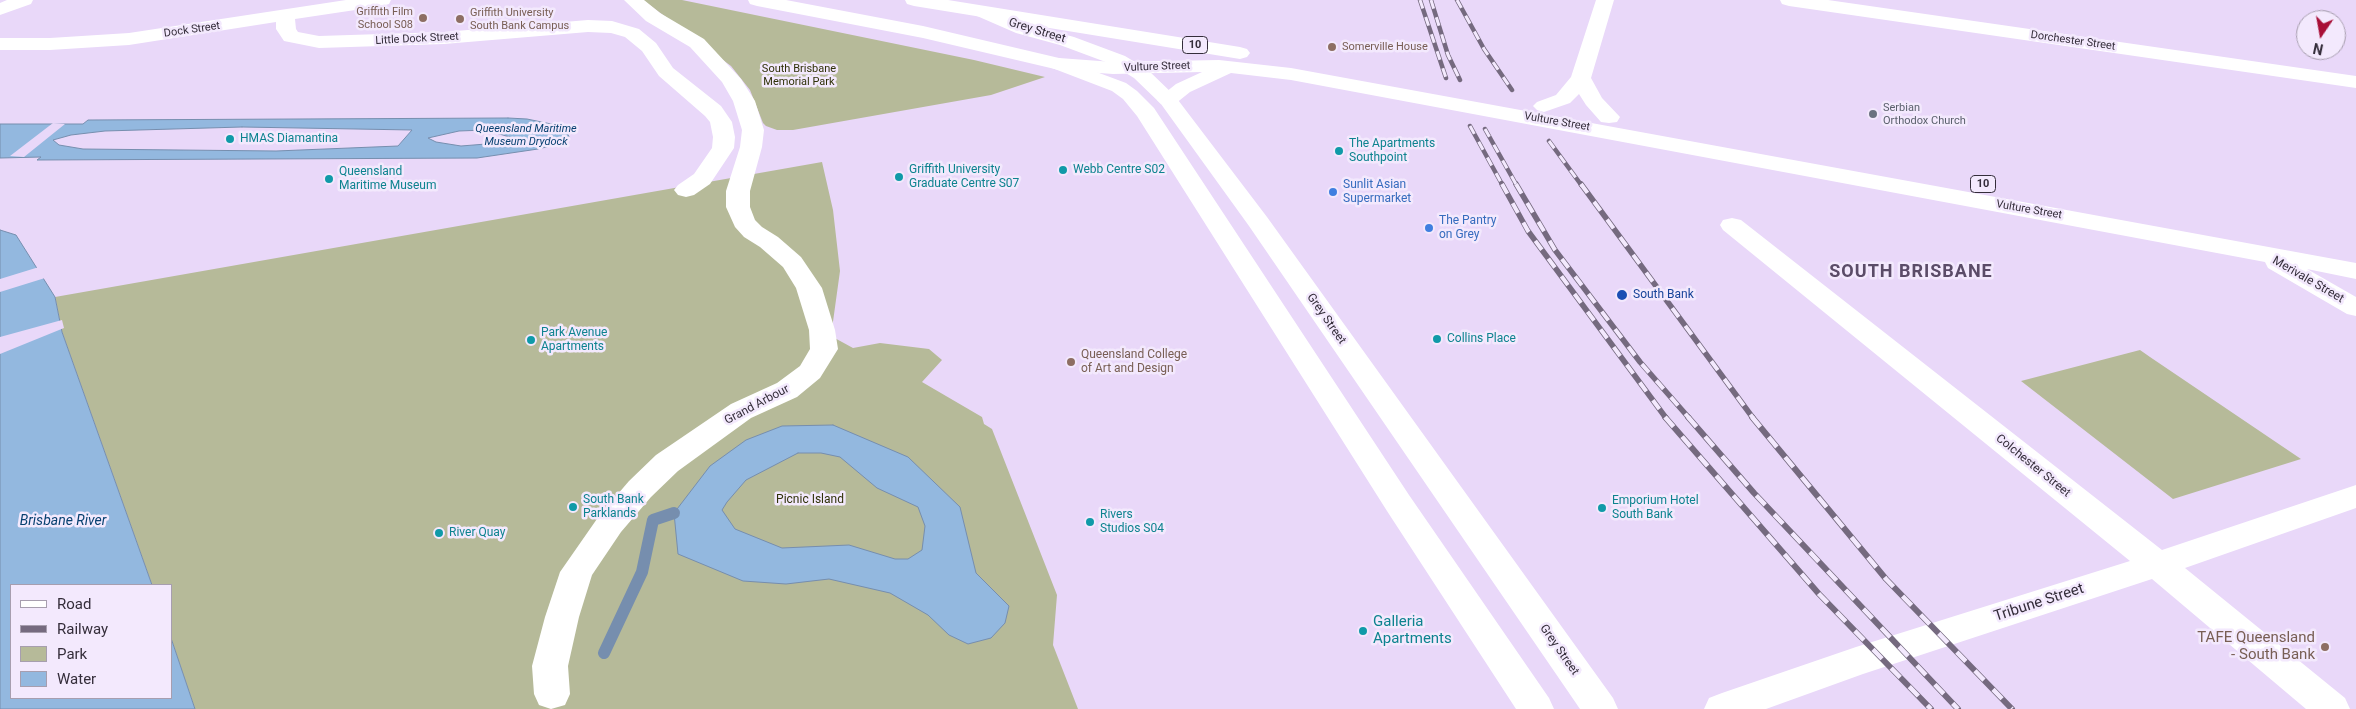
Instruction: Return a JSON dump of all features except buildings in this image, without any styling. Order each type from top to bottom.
[{"type":"street","points":[[0,9],[24,0]]},
{"type":"street","name":"Dock Street","points":[[0,44],[50,44],[129,38],[382,0]]},
{"type":"street","name":"Grand Arbour","points":[[552,694],[550,666],[577,572],[610,524],[640,489],[667,463],[741,411],[787,390],[810,372],[824,349],[822,330],[809,288],[792,262],[769,242],[753,232],[744,222],[738,207],[738,191],[751,147],[753,130],[744,101],[731,79],[697,42],[647,13],[633,0]]},
{"type":"street","name":"Vulture Street","points":[[757,0],[923,32],[1059,64],[1133,68],[1192,65],[1231,67],[1409,89],[1609,117],[2356,251]]},
{"type":"street","name":"Vulture Street","points":[[914,0],[1176,42],[1409,89],[1561,111],[2356,271]]},
{"type":"street","points":[[1561,111],[1567,95],[1580,78],[1604,0]]},
{"type":"street","name":"Dorchester Street","points":[[1790,0],[2356,82]]},
{"type":"street","name":"Grey Street","points":[[984,12],[1023,30],[1097,51],[1133,68],[1168,100],[1258,222],[1600,709]]},
{"type":"street","name":"Little Dock Street","points":[[286,15],[286,30],[291,37],[319,42],[444,38],[596,26],[625,31],[642,39],[666,72],[717,116],[723,127],[723,148],[710,170],[702,179],[686,190]]},
{"type":"street","name":"Grey Street","points":[[1059,64],[1119,87],[1130,95],[1146,113],[1398,503],[1536,709]]},
{"type":"street","points":[[1168,100],[1186,86],[1231,67]]},
{"type":"street","points":[[1580,78],[1593,101],[1609,117]]},
{"type":"street","name":"Colchester Street","points":[[1732,225],[2156,565],[2332,709]]},
{"type":"street","name":"Merivale Street","points":[[2259,252],[2356,308]]},
{"type":"street","name":"Tribune Street","points":[[1722,709],[1856,662],[2156,565],[2356,496]]},
{"type":"green space","name":"South Brisbane Memorial Park","points":[[643,0],[682,0],[974,60],[1045,77],[991,95],[793,130],[777,130],[763,123],[750,90],[731,66]]},
{"type":"green space","name":"South Bank Parklands","points":[[822,162],[833,210],[840,271],[831,336],[853,348],[880,343],[929,349],[942,360],[922,382],[982,417],[984,424],[992,429],[1057,595],[1053,645],[1078,709],[195,709],[172,641],[172,584],[152,584],[62,332],[55,297]]},
{"type":"green space","points":[[2140,350],[2301,459],[2173,499],[2021,381]]},
{"type":"water","name":"Queensland Maritime Museum Drydock","points":[[508,118],[527,119],[556,125],[567,132],[569,137],[554,145],[538,149],[477,158],[37,160],[41,157],[0,158],[0,124],[83,124],[88,120]],"holes":[[[242,127],[412,130],[398,146],[276,151],[83,149],[59,145],[53,140],[71,135],[105,131]],[[485,130],[510,137],[486,144],[461,146],[436,142],[428,138],[459,131]]]},
{"type":"water","name":"Brisbane River","points":[[0,230],[16,235],[55,297],[62,332],[152,584],[10,584],[10,699],[172,699],[172,641],[195,709],[0,709]]},
{"type":"water","points":[[833,425],[908,457],[960,507],[976,573],[1009,606],[1005,623],[991,638],[968,644],[949,635],[928,615],[890,593],[829,579],[786,584],[743,581],[678,554],[674,513],[710,466],[746,440],[782,426]],"holes":[[[798,453],[821,453],[840,457],[877,488],[918,507],[925,526],[922,550],[908,559],[895,559],[849,545],[782,548],[735,529],[722,510],[746,480]]]},
{"type":"pier","points":[[53,123],[65,124],[24,157],[10,156]]},
{"type":"pier","points":[[39,267],[45,278],[0,292],[0,279]]},
{"type":"pier","points":[[62,320],[64,328],[0,354],[0,337]]},
{"type":"waterway","points":[[604,653],[642,572],[653,520],[674,513]]},
{"type":"railway","points":[[1420,0],[1446,78]]},
{"type":"railway","points":[[1431,0],[1448,55],[1460,80]]},
{"type":"railway","points":[[1457,0],[1484,49],[1512,90]]},
{"type":"railway","points":[[1470,126],[1503,186]]},
{"type":"railway","points":[[1485,129],[1517,186]]},
{"type":"railway","points":[[1549,141],[1582,186]]},
{"type":"railway","points":[[1502,184],[1528,231],[1666,418]]},
{"type":"railway","points":[[1516,184],[1555,250],[1640,362],[1689,418]]},
{"type":"railway","points":[[1581,184],[1753,418]]},
{"type":"railway","points":[[1665,417],[1819,594],[1931,709]]},
{"type":"railway","points":[[1688,417],[1754,493],[1958,709]]},
{"type":"railway","points":[[1752,417],[1886,579],[2012,709]]},
{"type":"place","name":"Griffith Film School S08","points":[[423,18]]},
{"type":"place","name":"Griffith University South Bank Campus","points":[[460,19]]},
{"type":"place","name":"Somerville House","points":[[1332,47]]},
{"type":"place","name":"Serbian Orthodox Church","points":[[1873,114]]},
{"type":"place","name":"HMAS Diamantina","points":[[230,139]]},
{"type":"place","name":"The Apartments Southpoint","points":[[1339,151]]},
{"type":"place","name":"Webb Centre S02","points":[[1063,170]]},
{"type":"place","name":"Griffith University Graduate Centre S07","points":[[899,177]]},
{"type":"place","name":"Queensland Maritime Museum","points":[[329,179]]},
{"type":"place","name":"Sunlit Asian Supermarket","points":[[1333,192]]},
{"type":"place","name":"The Pantry on Grey","points":[[1429,228]]},
{"type":"place","name":"South Bank","points":[[1622,295]]},
{"type":"place","name":"Collins Place","points":[[1437,339]]},
{"type":"place","name":"Park Avenue Apartments","points":[[531,340]]},
{"type":"place","name":"Queensland College of Art and Design","points":[[1071,362]]},
{"type":"place","name":"South Bank Parklands","points":[[573,507]]},
{"type":"place","name":"Emporium Hotel South Bank","points":[[1602,508]]},
{"type":"place","name":"Rivers Studios S04","points":[[1090,522]]},
{"type":"place","name":"River Quay","points":[[439,533]]},
{"type":"place","name":"Galleria Apartments","points":[[1363,631]]},
{"type":"place","name":"TAFE Queensland - South Bank","points":[[2325,647]]},
{"type":"district","name":"SOUTH BRISBANE","points":[[1911,272]]},
{"type":"park label","name":"Picnic Island","points":[[810,500]]}]
